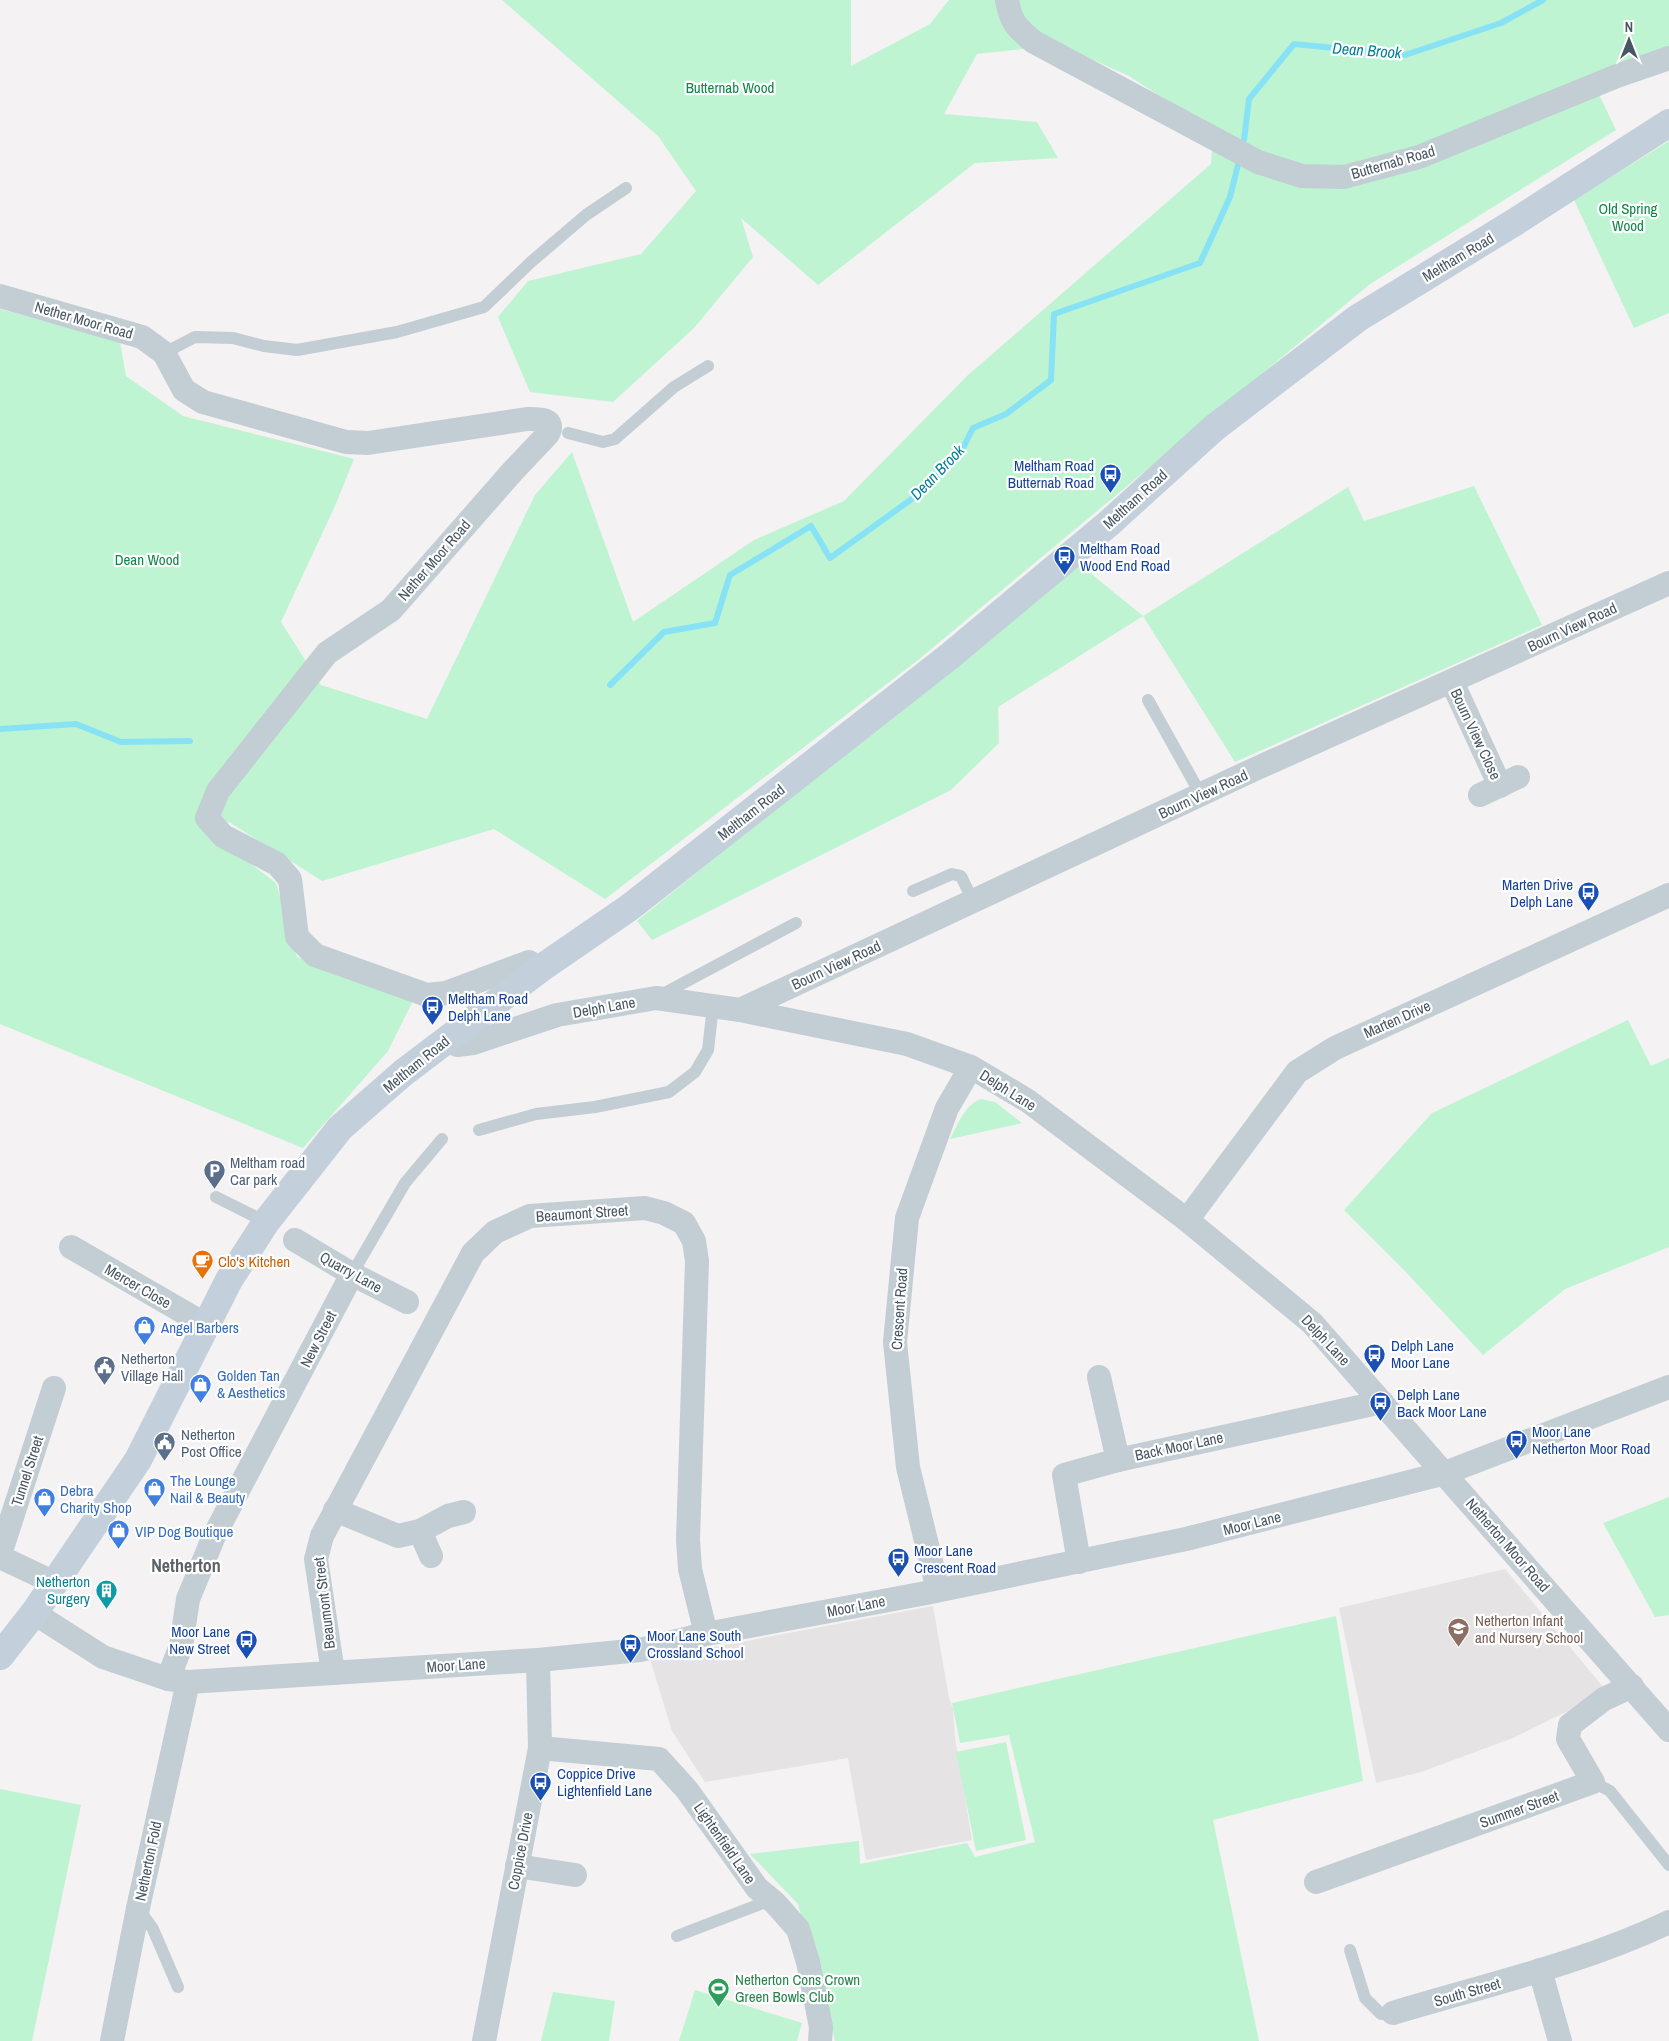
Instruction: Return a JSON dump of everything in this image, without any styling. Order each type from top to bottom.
[{"type":"main road","name":"Meltham Road","points":[[0,1656],[34,1613],[138,1460],[229,1280],[266,1222],[340,1128],[403,1073],[540,968],[630,907],[951,654],[1108,524],[1214,428],[1358,318],[1515,222],[1669,124]]},
{"type":"street","name":"Butternab Road","points":[[1007,0],[1010,16],[1020,30],[1034,42],[1258,162],[1302,176],[1344,177],[1419,157],[1617,76],[1669,58]]},
{"type":"street","name":"Nether Moor Road","points":[[0,296],[142,337],[164,352],[184,390],[203,402],[346,442],[368,443],[527,418],[547,420],[559,430]]},
{"type":"street","name":"Nether Moor Road","points":[[540,968],[529,962],[446,994],[427,995],[315,955],[297,937],[290,879],[277,864],[223,836],[207,818],[218,791],[327,653],[391,610],[512,472],[548,434],[559,430]]},
{"type":"street","name":"Bourn View Road","points":[[740,1010],[1201,795],[1669,583]]},
{"type":"street","name":"Bourn View Close","points":[[1452,682],[1499,786]]},
{"type":"street","name":"Marten Drive","points":[[1187,1220],[1296,1072],[1335,1048],[1669,896]]},
{"type":"street","name":"Delph Lane","points":[[447,1039],[457,1046],[473,1043],[557,1015],[656,998],[740,1010],[907,1044],[970,1067],[1028,1101],[1187,1220],[1312,1323],[1445,1473]]},
{"type":"street","name":"Crescent Road","points":[[938,1590],[908,1467],[895,1342],[907,1218],[947,1108],[970,1067]]},
{"type":"street","name":"Beaumont Street","points":[[333,1674],[316,1559],[322,1536],[473,1253],[495,1232],[530,1216],[645,1208],[664,1213],[684,1223],[694,1242],[697,1261],[688,1540],[690,1569],[706,1634]]},
{"type":"street","name":"Quarry Lane","points":[[295,1240],[352,1274],[407,1302]]},
{"type":"street","name":"Mercer Close","points":[[71,1247],[206,1325]]},
{"type":"street","name":"New Street","points":[[178,1681],[188,1598],[214,1536],[352,1274]]},
{"type":"street","points":[[1099,1377],[1118,1460]]},
{"type":"street","name":"Moor Lane","points":[[34,1613],[103,1657],[178,1681],[333,1674],[538,1660],[640,1650],[706,1634],[938,1590],[1186,1539],[1445,1473],[1669,1387]]},
{"type":"street","name":"Tunnel Street","points":[[0,1556],[54,1388]]},
{"type":"street","name":"Back Moor Lane","points":[[1079,1562],[1064,1475],[1118,1460],[1382,1402]]},
{"type":"street","name":"Netherton Moor Road","points":[[1445,1473],[1669,1730]]},
{"type":"street","points":[[335,1510],[398,1536],[420,1531],[448,1516],[464,1512]]},
{"type":"street","points":[[420,1531],[431,1556]]},
{"type":"street","points":[[0,1556],[55,1583]]},
{"type":"street","name":"Coppice Drive","points":[[484,2041],[540,1748],[538,1660]]},
{"type":"street","name":"Netherton Fold","points":[[111,2041],[138,1908],[178,1681]]},
{"type":"street","points":[[1593,1782],[1568,1739],[1570,1725],[1604,1699],[1632,1686]]},
{"type":"street","name":"Lightenfield Lane","points":[[540,1748],[659,1759],[688,1790],[757,1888],[798,1929],[808,1962],[822,2027],[820,2041]]},
{"type":"street","name":"Summer Street","points":[[1316,1882],[1593,1782]]},
{"type":"street","points":[[517,1866],[575,1875]]},
{"type":"street","name":"South Street","points":[[1393,2013],[1540,1970],[1635,1938],[1669,1922]]},
{"type":"street","points":[[1540,1970],[1560,2041]]},
{"type":"lane","points":[[164,352],[195,338],[233,338],[264,346],[297,350],[398,332],[484,307],[531,262],[586,215],[626,188]]},
{"type":"lane","points":[[559,430],[603,442],[616,439],[674,387],[708,366]]},
{"type":"lane","points":[[1148,700],[1201,795]]},
{"type":"lane","points":[[913,891],[952,874],[961,876],[973,901]]},
{"type":"lane","points":[[656,998],[796,923]]},
{"type":"lane","points":[[479,1130],[536,1114],[595,1107],[668,1092],[695,1072],[708,1050],[713,1006]]},
{"type":"lane","points":[[352,1274],[405,1183],[442,1139]]},
{"type":"lane","points":[[216,1197],[266,1222]]},
{"type":"lane","points":[[1593,1782],[1610,1792],[1669,1865]]},
{"type":"lane","points":[[677,1936],[771,1900]]},
{"type":"lane","points":[[138,1908],[153,1929],[178,1987]]},
{"type":"lane","points":[[1350,1950],[1365,1998],[1381,2014],[1393,2013]]},
{"type":"shaded area","name":"Netherton Infant and Nursery School","points":[[1505,1569],[1604,1688],[1568,1711],[1513,1738],[1421,1772],[1376,1783],[1339,1608]]},
{"type":"shaded area","points":[[933,1606],[949,1698],[953,1709],[955,1737],[972,1840],[866,1860],[848,1758],[705,1782],[672,1731],[650,1659]]},
{"type":"green space","points":[[502,0],[851,0],[851,66],[930,24],[949,0],[1669,0],[1669,52],[1591,78],[1616,130],[1370,284],[918,660],[605,899],[494,829],[322,881],[229,822],[209,832],[276,883],[297,957],[413,1001],[388,1051],[303,1148],[0,1024],[0,309],[120,342],[126,376],[183,416],[354,459],[335,506],[281,622],[321,685],[427,719],[535,495],[572,452],[633,622],[754,540],[844,501],[967,376],[1211,164],[1213,130],[1129,76],[1060,45],[977,54],[944,114],[1037,122],[1058,158],[975,163],[818,285],[741,218],[753,257],[694,328],[613,402],[530,392],[498,317],[528,281],[641,254],[696,191],[658,136]]},
{"type":"green space","name":"Old Spring Wood","points":[[1669,141],[1669,313],[1634,328],[1574,200]]},
{"type":"green space","points":[[1474,486],[1542,625],[1235,762],[1143,616],[1348,487],[1364,521]]},
{"type":"green space","points":[[1078,563],[1143,616],[998,707],[999,743],[951,790],[652,940],[637,921]]},
{"type":"green space","points":[[1628,1020],[1651,1066],[1669,1058],[1669,1247],[1565,1289],[1483,1355],[1404,1270],[1344,1210],[1432,1113]]},
{"type":"green space","points":[[981,1099],[995,1102],[1022,1123],[950,1139],[966,1111]]},
{"type":"green space","points":[[1669,1497],[1669,1615],[1655,1617],[1603,1523]]},
{"type":"green space","points":[[1336,1616],[1363,1781],[1213,1820],[1259,2041],[835,2041],[798,1904],[750,1854],[859,1841],[860,1864],[967,1843],[975,1857],[1035,1842],[1009,1735],[960,1743],[952,1703]]},
{"type":"green space","points":[[1006,1742],[1026,1840],[976,1851],[956,1752]]},
{"type":"green space","points":[[0,1789],[81,1805],[32,2041],[0,2041]]},
{"type":"green space","name":"Netherton Cons Crown Green Bowls Club","points":[[695,1990],[802,2023],[797,2041],[679,2041]]},
{"type":"green space","points":[[553,1992],[615,2001],[609,2041],[541,2041]]},
{"type":"waterway","name":"Dean Brook","points":[[1244,140],[1249,99],[1294,44],[1405,55],[1501,23],[1543,0]]},
{"type":"waterway","name":"Dean Brook","points":[[610,685],[664,632],[715,623],[730,575],[811,526],[830,558],[920,493],[961,452],[973,428],[1006,414],[1051,380],[1054,314],[1200,263],[1230,197],[1238,165]]},
{"type":"waterway","points":[[0,729],[76,724],[121,742],[190,741]]},
{"type":"place","name":"Meltham Road Butternab Road","points":[[1110,493]]},
{"type":"place","name":"Meltham Road Wood End Road","points":[[1064,576]]},
{"type":"place","name":"Marten Drive Delph Lane","points":[[1589,912]]},
{"type":"place","name":"Meltham Road Delph Lane","points":[[432,1026]]},
{"type":"place","name":"Meltham road Car park","points":[[214,1190]]},
{"type":"place","name":"Clo's Kitchen","points":[[202,1280]]},
{"type":"place","name":"Angel Barbers","points":[[145,1346]]},
{"type":"place","name":"Delph Lane Moor Lane","points":[[1375,1373]]},
{"type":"place","name":"Netherton Village Hall","points":[[105,1386]]},
{"type":"place","name":"Golden Tan & Aesthetics","points":[[201,1403]]},
{"type":"place","name":"Delph Lane Back Moor Lane","points":[[1381,1422]]},
{"type":"place","name":"Moor Lane Netherton Moor Road","points":[[1516,1459]]},
{"type":"place","name":"Netherton Post Office","points":[[165,1462]]},
{"type":"place","name":"The Lounge Nail & Beauty","points":[[154,1508]]},
{"type":"place","name":"Debra Charity Shop","points":[[44,1518]]},
{"type":"place","name":"VIP Dog Boutique","points":[[119,1550]]},
{"type":"place","name":"Moor Lane Crescent Road","points":[[898,1578]]},
{"type":"place","name":"Netherton Surgery","points":[[106,1609]]},
{"type":"place","name":"Netherton Infant and Nursery School","points":[[1459,1648]]},
{"type":"place","name":"Moor Lane New Street","points":[[246,1659]]},
{"type":"place","name":"Moor Lane South Crossland School","points":[[631,1663]]},
{"type":"place","name":"Coppice Drive Lightenfield Lane","points":[[541,1801]]},
{"type":"place","name":"Netherton Cons Crown Green Bowls Club","points":[[719,2007]]},
{"type":"district","name":"Netherton","points":[[186,1565]]},
{"type":"park label","name":"Butternab Wood","points":[[730,87]]},
{"type":"park label","name":"Dean Wood","points":[[147,559]]}]
